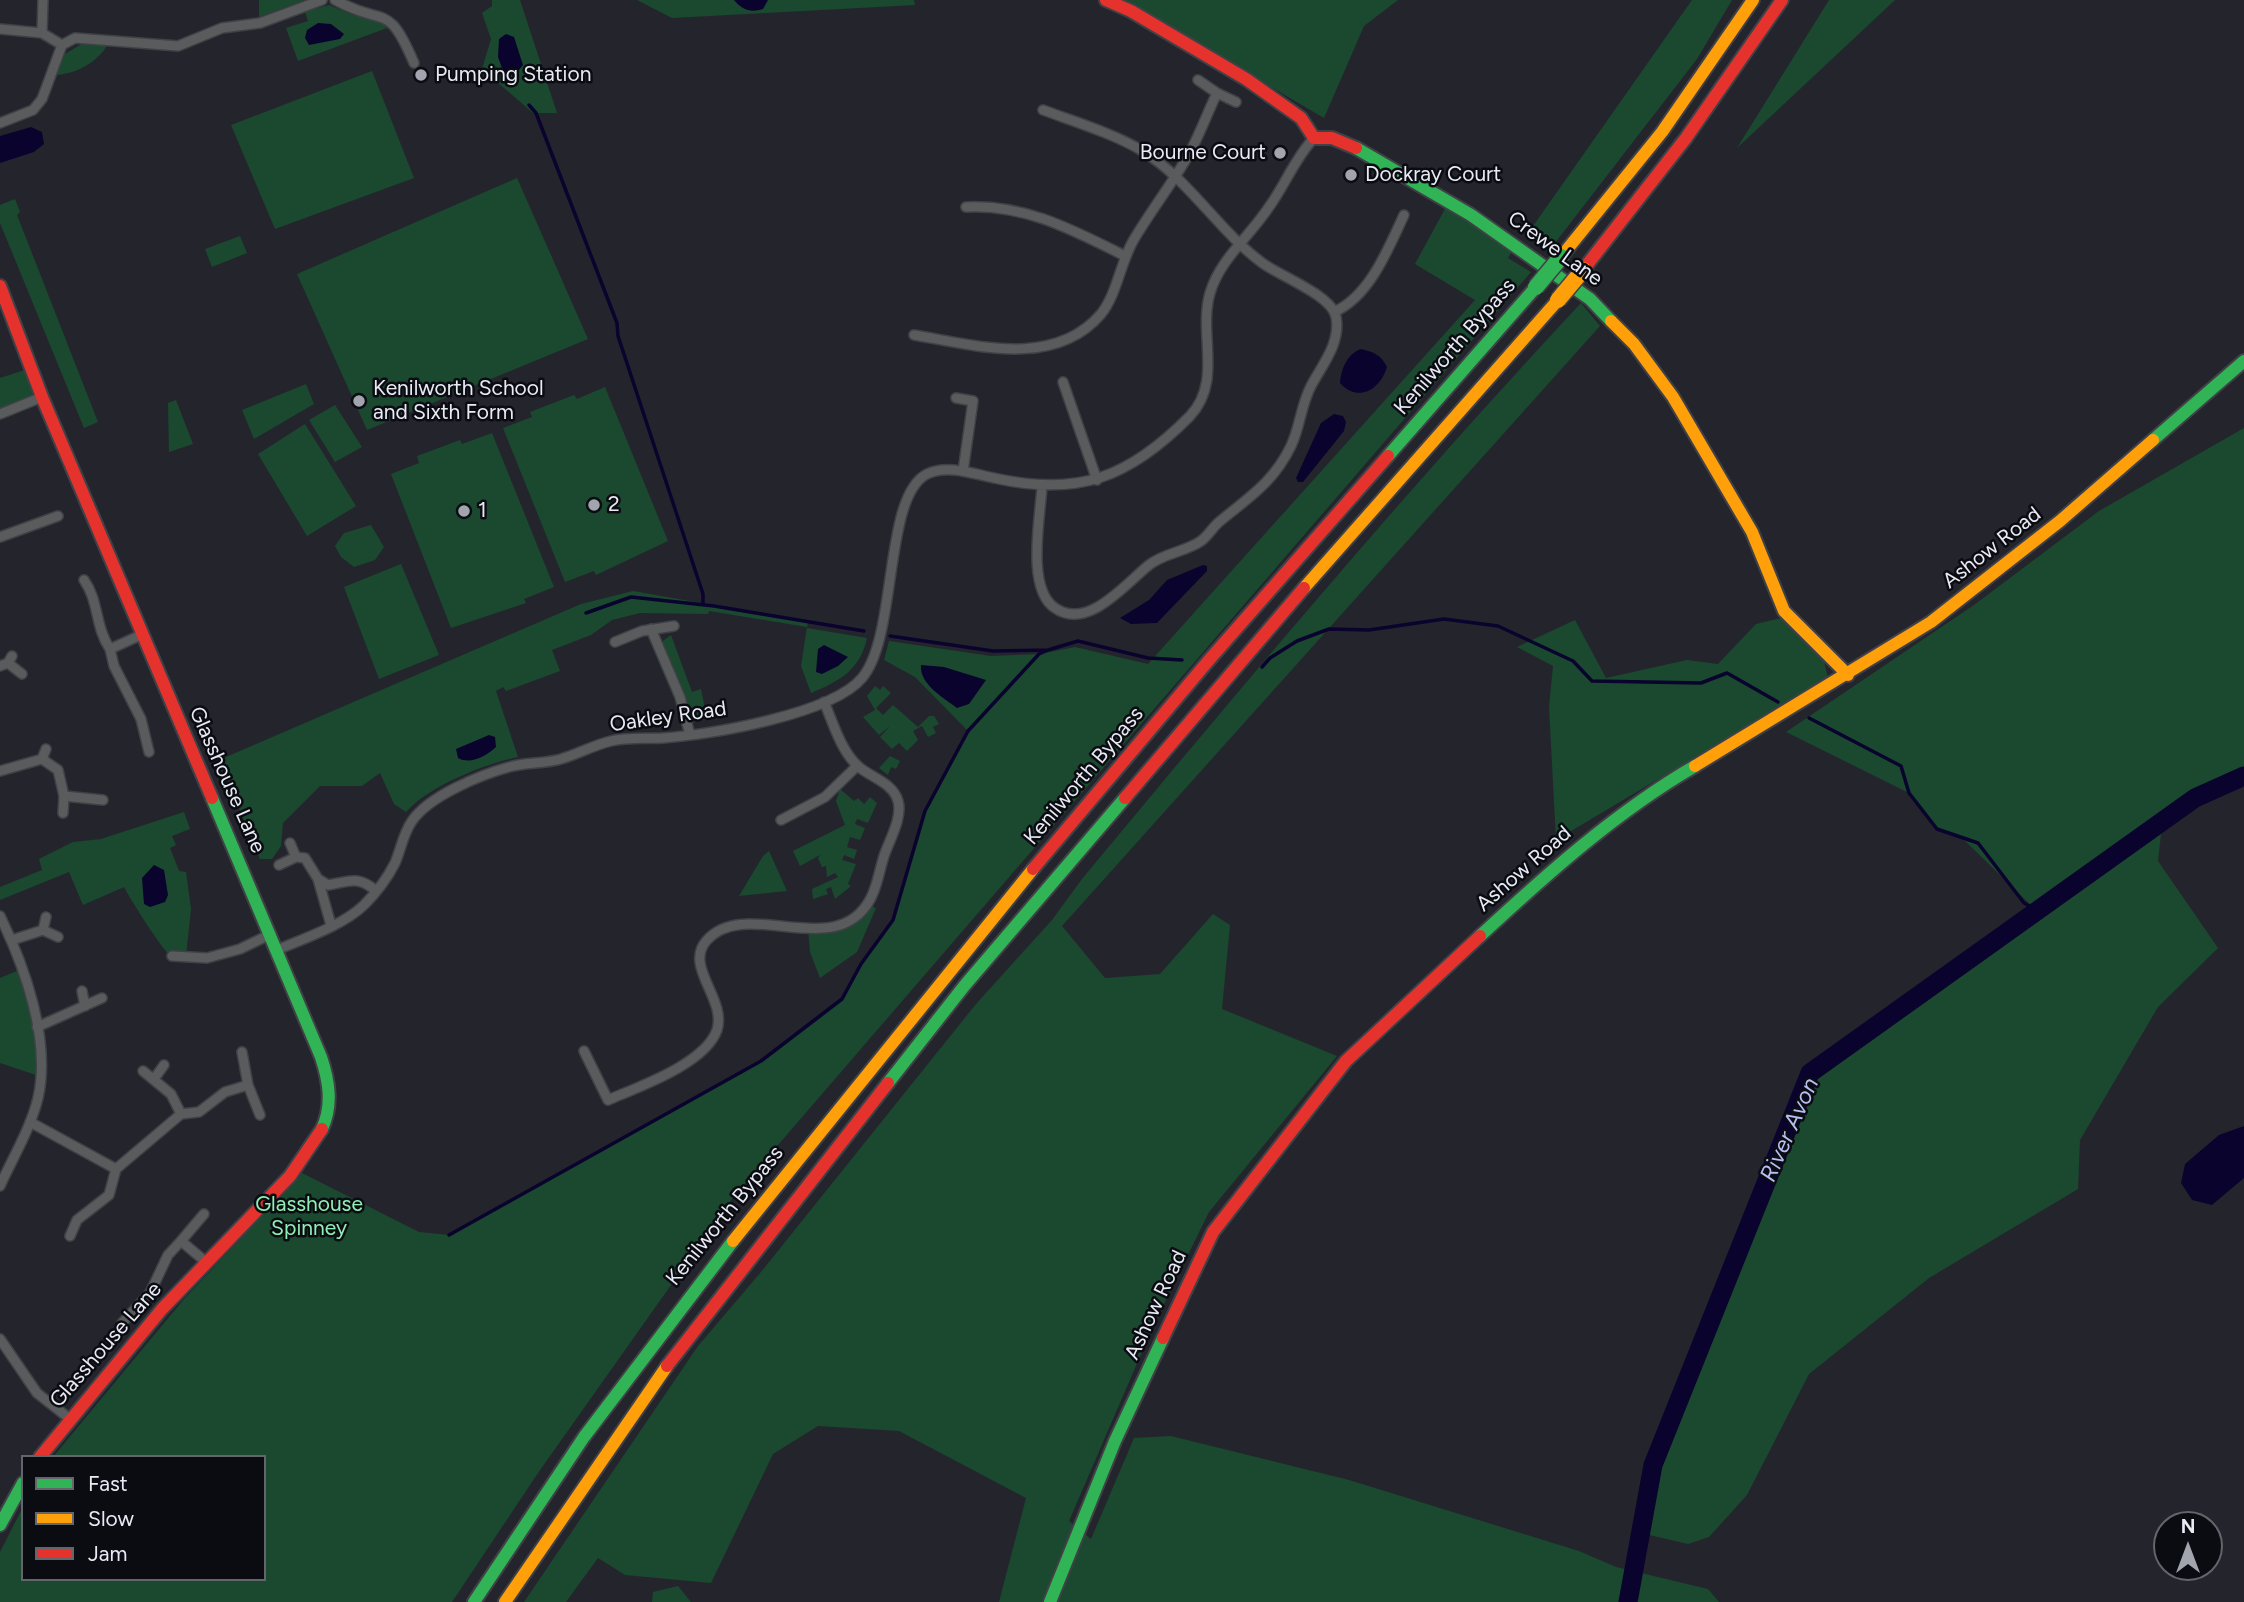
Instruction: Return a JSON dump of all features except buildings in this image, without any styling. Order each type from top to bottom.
[{"type":"main road","points":[[1106,0],[1131,11],[1245,79],[1301,118],[1314,138]]},
{"type":"main road","name":"Kenilworth Bypass","points":[[474,1602],[584,1437],[684,1302],[963,954],[1209,660],[1536,287],[1634,170],[1717,58],[1753,0]]},
{"type":"main road","points":[[505,1602],[681,1346],[965,985],[1315,575],[1583,270],[1669,164],[1736,71],[1782,0]]},
{"type":"main road","name":"Crewe Lane","points":[[1314,138],[1332,138],[1360,149],[1471,215],[1534,257],[1590,299],[1608,317],[1634,344],[1673,397],[1752,532],[1784,611],[1848,675]]},
{"type":"main road","name":"Glasshouse Lane","points":[[0,286],[42,397],[141,635],[271,934],[327,1071],[330,1103],[326,1122],[292,1171],[206,1262],[69,1419],[42,1455]]},
{"type":"main road","name":"Ashow Road","points":[[1050,1602],[1115,1441],[1213,1232],[1346,1061],[1500,917],[1597,835],[1666,783],[1848,675],[1930,622],[2060,522],[2244,361]]},
{"type":"main road","points":[[0,1525],[21,1487]]},
{"type":"street","points":[[42,33],[43,0]]},
{"type":"street","points":[[0,123],[33,110],[42,99],[62,45],[75,38],[178,46],[222,28],[260,23],[322,0]]},
{"type":"street","points":[[335,0],[352,8],[380,13],[395,22],[414,63]]},
{"type":"street","points":[[0,29],[42,33],[62,45]]},
{"type":"street","points":[[1198,80],[1236,102]]},
{"type":"street","points":[[914,335],[950,336],[1025,349],[1051,345],[1070,337],[1103,310],[1125,256],[1187,157],[1217,93]]},
{"type":"street","points":[[1042,487],[1038,565],[1040,589],[1045,600],[1056,609],[1070,615],[1083,614],[1117,594],[1159,558],[1202,540],[1222,519],[1263,488],[1292,444],[1304,403],[1332,348],[1336,325],[1334,312],[1322,298],[1262,264],[1174,174],[1140,150],[1043,110]]},
{"type":"street","points":[[956,398],[972,401],[963,471],[1042,487],[1097,480],[1126,467],[1160,443],[1199,403],[1208,380],[1206,323],[1211,289],[1240,242],[1267,211],[1314,138]]},
{"type":"street","points":[[965,207],[990,206],[1041,217],[1125,256]]},
{"type":"street","points":[[1334,312],[1352,302],[1365,285],[1404,215]]},
{"type":"street","points":[[1063,382],[1097,480]]},
{"type":"street","points":[[0,414],[42,397]]},
{"type":"street","name":"Oakley Road","points":[[277,950],[331,925],[352,913],[368,899],[394,865],[413,820],[438,797],[510,766],[559,760],[612,741],[690,735],[797,713],[849,689],[862,679],[869,667],[884,616],[903,508],[919,481],[938,471],[963,471]]},
{"type":"street","points":[[0,537],[58,516]]},
{"type":"street","points":[[83,580],[93,593],[100,634],[110,649],[114,666],[141,719],[149,752]]},
{"type":"street","points":[[615,642],[651,629],[674,626]]},
{"type":"street","points":[[651,629],[680,697],[690,735]]},
{"type":"street","points":[[110,649],[141,635]]},
{"type":"street","points":[[7,662],[22,674]]},
{"type":"street","points":[[584,1051],[608,1100],[682,1065],[707,1044],[717,1030],[717,1006],[700,959],[701,950],[711,936],[727,929],[751,925],[800,929],[827,927],[850,920],[867,905],[900,807],[892,789],[857,766],[824,702]]},
{"type":"street","points":[[42,759],[46,749]]},
{"type":"street","points":[[0,771],[42,759]]},
{"type":"street","points":[[42,759],[58,770],[64,796],[63,813]]},
{"type":"street","points":[[781,820],[825,797],[857,766]]},
{"type":"street","points":[[64,796],[103,800]]},
{"type":"street","points":[[290,843],[296,858]]},
{"type":"street","points":[[279,865],[296,858],[304,858],[318,879],[331,925]]},
{"type":"street","points":[[318,879],[328,885],[350,878],[360,879],[375,890]]},
{"type":"street","points":[[0,916],[24,968],[37,1027],[38,1095],[30,1122],[1,1184]]},
{"type":"street","points":[[43,930],[46,917]]},
{"type":"street","points":[[12,940],[43,930],[58,937]]},
{"type":"street","points":[[172,956],[207,958],[240,949],[271,934]]},
{"type":"street","points":[[82,991],[85,1006]]},
{"type":"street","points":[[37,1027],[102,998]]},
{"type":"street","points":[[242,1052],[248,1085],[260,1115]]},
{"type":"street","points":[[153,1079],[164,1065]]},
{"type":"street","points":[[143,1071],[171,1094],[181,1114]]},
{"type":"street","points":[[70,1236],[77,1220],[109,1195],[116,1169],[181,1114],[199,1112],[225,1092],[248,1085]]},
{"type":"street","points":[[30,1122],[116,1169]]},
{"type":"street","name":"Glasshouse Lane","points":[[122,1323],[150,1293],[168,1255],[204,1214]]},
{"type":"street","points":[[181,1241],[206,1262]]},
{"type":"street","points":[[0,1339],[37,1393],[69,1419]]},
{"type":"green space","points":[[259,0],[305,0],[259,17]]},
{"type":"green space","points":[[492,0],[520,0],[557,113],[533,113],[482,69],[491,39],[482,13],[492,6]]},
{"type":"green space","points":[[637,0],[914,0],[915,5],[672,18]]},
{"type":"green space","points":[[1122,0],[1398,0],[1364,26],[1324,118]]},
{"type":"green space","points":[[1692,0],[1732,0],[1697,59],[1548,252],[1526,236]]},
{"type":"green space","points":[[1829,0],[1895,0],[1737,148]]},
{"type":"green space","points":[[329,5],[353,15],[376,18],[387,28],[298,61],[286,28],[308,21],[305,12]]},
{"type":"green space","points":[[83,43],[108,44],[86,66],[56,75],[65,54]]},
{"type":"green space","points":[[372,71],[414,178],[275,229],[231,125]]},
{"type":"green space","points":[[517,178],[588,339],[367,430],[297,274]]},
{"type":"green space","points":[[15,199],[20,212],[17,215],[98,422],[84,428],[0,223],[0,205]]},
{"type":"green space","name":"Glasshouse Spinney","points":[[1446,207],[1513,250],[1508,258],[1531,272],[734,1196],[538,1473],[452,1602],[0,1602],[0,1552],[21,1511],[21,1581],[266,1581],[266,1455],[55,1455],[184,1299],[302,1173],[419,1232],[449,1235],[761,1061],[842,999],[861,964],[893,919],[925,811],[968,731],[915,677],[884,660],[889,641],[991,656],[1040,654],[1075,647],[1148,664],[1475,300],[1415,264]]},
{"type":"green space","points":[[240,236],[247,253],[212,267],[205,249]]},
{"type":"green space","points":[[1581,303],[1600,326],[1062,926],[1105,978],[1160,974],[1213,914],[1230,925],[1222,1009],[1337,1056],[1209,1212],[1154,1324],[1069,1521],[1091,1539],[1134,1438],[1171,1436],[1349,1480],[1579,1551],[1616,1567],[1708,1589],[1719,1602],[999,1602],[1026,1498],[899,1431],[818,1426],[773,1454],[711,1583],[625,1575],[598,1558],[566,1602],[524,1602],[698,1346],[761,1272],[976,1004],[1052,920],[1082,879],[1327,588],[1452,444]]},
{"type":"green space","points":[[31,368],[42,397],[0,414],[0,378]]},
{"type":"green space","points":[[306,384],[314,404],[254,439],[242,410]]},
{"type":"green space","name":"2","points":[[605,387],[668,541],[596,575],[594,571],[565,582],[503,428],[532,417],[530,412],[574,395],[577,399]]},
{"type":"green space","points":[[176,400],[193,444],[169,452],[168,403]]},
{"type":"green space","points":[[335,405],[362,447],[335,462],[309,420]]},
{"type":"green space","points":[[305,424],[356,506],[307,536],[258,454]]},
{"type":"green space","points":[[2244,428],[2244,776],[2195,798],[2161,834],[2158,861],[2218,948],[2158,1007],[2080,1140],[2078,1189],[1929,1278],[1809,1374],[1747,1495],[1709,1537],[1688,1544],[1641,1533],[1653,1465],[1810,1073],[2037,911],[1962,838],[1937,829],[1909,793],[1786,732],[1974,605],[2099,511]]},
{"type":"green space","name":"1","points":[[492,433],[554,587],[524,599],[526,603],[451,628],[391,474],[419,463],[417,456],[460,440],[462,444]]},
{"type":"green space","points":[[371,525],[384,547],[375,560],[354,567],[341,557],[335,546],[344,533]]},
{"type":"green space","points":[[401,564],[439,655],[379,679],[344,587]]},
{"type":"green space","points":[[633,591],[808,622],[807,628],[867,638],[859,658],[847,673],[811,693],[801,666],[807,627],[709,611],[708,614],[640,613],[612,620],[591,635],[552,650],[560,671],[506,691],[503,687],[496,691],[518,757],[458,777],[428,793],[406,812],[394,804],[380,773],[362,786],[320,786],[283,823],[281,846],[272,859],[260,859],[219,760],[581,604]]},
{"type":"green space","points":[[1781,618],[1823,657],[1828,678],[1556,840],[1549,707],[1553,666],[1517,647],[1575,620],[1606,678],[1687,660],[1718,664],[1756,624]]},
{"type":"green space","points":[[671,635],[692,692],[701,689],[707,719],[691,723],[680,682],[662,647],[663,641]]},
{"type":"green space","points":[[875,686],[880,690],[883,686],[891,693],[876,708],[883,715],[893,705],[918,727],[929,716],[934,716],[939,724],[933,727],[936,733],[928,737],[922,726],[913,731],[918,740],[907,751],[899,743],[892,749],[880,737],[890,726],[879,735],[863,717],[875,710],[867,696]]},
{"type":"green space","points":[[890,756],[900,761],[896,769],[891,767],[888,775],[879,768]]},
{"type":"green space","points":[[840,789],[854,801],[858,798],[864,804],[870,797],[877,803],[868,823],[857,819],[855,824],[865,828],[860,840],[850,837],[847,847],[857,850],[854,859],[844,855],[842,860],[856,864],[848,884],[851,886],[835,899],[831,887],[826,889],[828,894],[813,899],[812,889],[838,877],[835,873],[827,877],[826,866],[822,867],[818,858],[820,855],[800,866],[793,851],[845,825],[836,801]]},
{"type":"green space","points":[[184,812],[190,829],[172,836],[176,845],[170,848],[179,871],[186,872],[191,909],[186,956],[172,956],[166,951],[124,887],[83,905],[69,872],[0,900],[0,887],[42,870],[39,859],[73,842],[101,839]]},
{"type":"green space","points":[[769,851],[787,891],[739,896],[763,856]]},
{"type":"green space","points":[[867,905],[876,908],[857,952],[820,978],[810,952],[808,929],[839,925]]},
{"type":"green space","points":[[24,968],[37,1027],[39,1076],[0,1063],[0,978]]},
{"type":"green space","points":[[678,1586],[691,1602],[652,1602],[653,1592]]},
{"type":"shaded area","points":[[734,0],[768,0],[763,9],[751,11]]},
{"type":"shaded area","points":[[318,23],[331,24],[344,34],[340,39],[309,45],[305,38],[307,30]]},
{"type":"shaded area","points":[[506,34],[514,37],[523,65],[514,76],[503,71],[498,57],[499,39]]},
{"type":"shaded area","points":[[31,127],[42,132],[44,144],[34,152],[0,163],[0,136]]},
{"type":"shaded area","points":[[1361,349],[1377,355],[1387,367],[1374,387],[1361,393],[1347,389],[1340,383],[1346,363],[1352,354]]},
{"type":"shaded area","points":[[1334,414],[1343,416],[1346,422],[1344,431],[1303,482],[1298,482],[1296,478],[1321,423]]},
{"type":"shaded area","points":[[1203,565],[1207,566],[1207,571],[1157,623],[1131,624],[1120,618],[1149,600],[1167,580]]},
{"type":"shaded area","points":[[824,645],[848,657],[822,674],[816,672],[818,649]]},
{"type":"shaded area","points":[[921,665],[944,667],[986,680],[969,704],[957,708],[928,684],[921,672]]},
{"type":"shaded area","points":[[489,735],[495,737],[496,747],[492,750],[473,760],[458,758],[456,749]]},
{"type":"shaded area","points":[[154,865],[164,870],[168,895],[165,902],[150,907],[144,904],[142,878]]},
{"type":"shaded area","points":[[2244,1126],[2244,1178],[2212,1205],[2192,1200],[2181,1183],[2185,1164],[2219,1135]]},
{"type":"waterway","points":[[529,105],[536,113],[617,323],[618,336],[703,594],[703,605]]},
{"type":"waterway","points":[[586,613],[631,597],[714,606],[864,631]]},
{"type":"waterway","points":[[1262,667],[1270,658],[1297,641],[1329,629],[1369,630],[1444,619],[1498,626],[1573,661],[1592,681],[1701,683],[1727,673],[1778,702]]},
{"type":"waterway","points":[[890,636],[993,651],[1048,650],[1078,641],[1148,658],[1182,660]]},
{"type":"waterway","points":[[449,1235],[761,1061],[842,999],[861,964],[893,920],[925,811],[968,731],[1039,654],[1048,650]]},
{"type":"waterway","points":[[1809,718],[1901,766],[1909,793],[1937,829],[1978,843],[2024,903],[2038,911]]},
{"type":"waterway","name":"River Avon","points":[[1628,1602],[1653,1465],[1810,1073],[2195,798],[2244,776]]},
{"type":"traffic: fast","points":[[1356,148],[1471,215],[1590,299],[1611,321]]},
{"type":"traffic: fast","points":[[1536,287],[1561,257]]},
{"type":"traffic: fast","points":[[1388,456],[1536,287]]},
{"type":"traffic: fast","points":[[2153,440],[2244,361]]},
{"type":"traffic: fast","points":[[1480,936],[1610,824],[1695,766]]},
{"type":"traffic: fast","points":[[212,798],[321,1057],[329,1093],[328,1111],[322,1129]]},
{"type":"traffic: fast","points":[[888,1083],[965,985],[1125,798]]},
{"type":"traffic: fast","points":[[474,1602],[584,1437],[733,1241]]},
{"type":"traffic: fast","points":[[1050,1602],[1115,1441],[1163,1338]]},
{"type":"traffic: fast","points":[[0,1525],[21,1487]]},
{"type":"traffic: slow","points":[[1561,257],[1662,132],[1753,0]]},
{"type":"traffic: slow","points":[[1558,300],[1583,270]]},
{"type":"traffic: slow","points":[[1304,588],[1558,300]]},
{"type":"traffic: slow","points":[[1611,321],[1634,344],[1673,397],[1752,532],[1784,611],[1848,675]]},
{"type":"traffic: slow","points":[[1695,766],[1931,622],[2060,521],[2153,440]]},
{"type":"traffic: slow","points":[[733,1241],[1033,869]]},
{"type":"traffic: slow","points":[[505,1602],[667,1366]]},
{"type":"traffic: jam","points":[[1106,0],[1131,11],[1246,79],[1301,118],[1314,138],[1332,138],[1356,148]]},
{"type":"traffic: jam","points":[[1583,270],[1686,138],[1782,0]]},
{"type":"traffic: jam","points":[[0,286],[42,397],[212,798]]},
{"type":"traffic: jam","points":[[1033,869],[1209,660],[1388,456]]},
{"type":"traffic: jam","points":[[1125,798],[1304,588]]},
{"type":"traffic: jam","points":[[1163,1338],[1213,1232],[1346,1061],[1480,936]]},
{"type":"traffic: jam","points":[[667,1366],[888,1083]]},
{"type":"traffic: jam","points":[[42,1455],[162,1309],[290,1176],[322,1129]]},
{"type":"place","name":"Pumping Station","points":[[421,75]]},
{"type":"place","name":"Bourne Court","points":[[1280,153]]},
{"type":"place","name":"Dockray Court","points":[[1351,175]]},
{"type":"place","name":"Kenilworth School and Sixth Form","points":[[359,401]]},
{"type":"place","name":"2","points":[[594,505]]},
{"type":"place","name":"1","points":[[464,511]]}]
